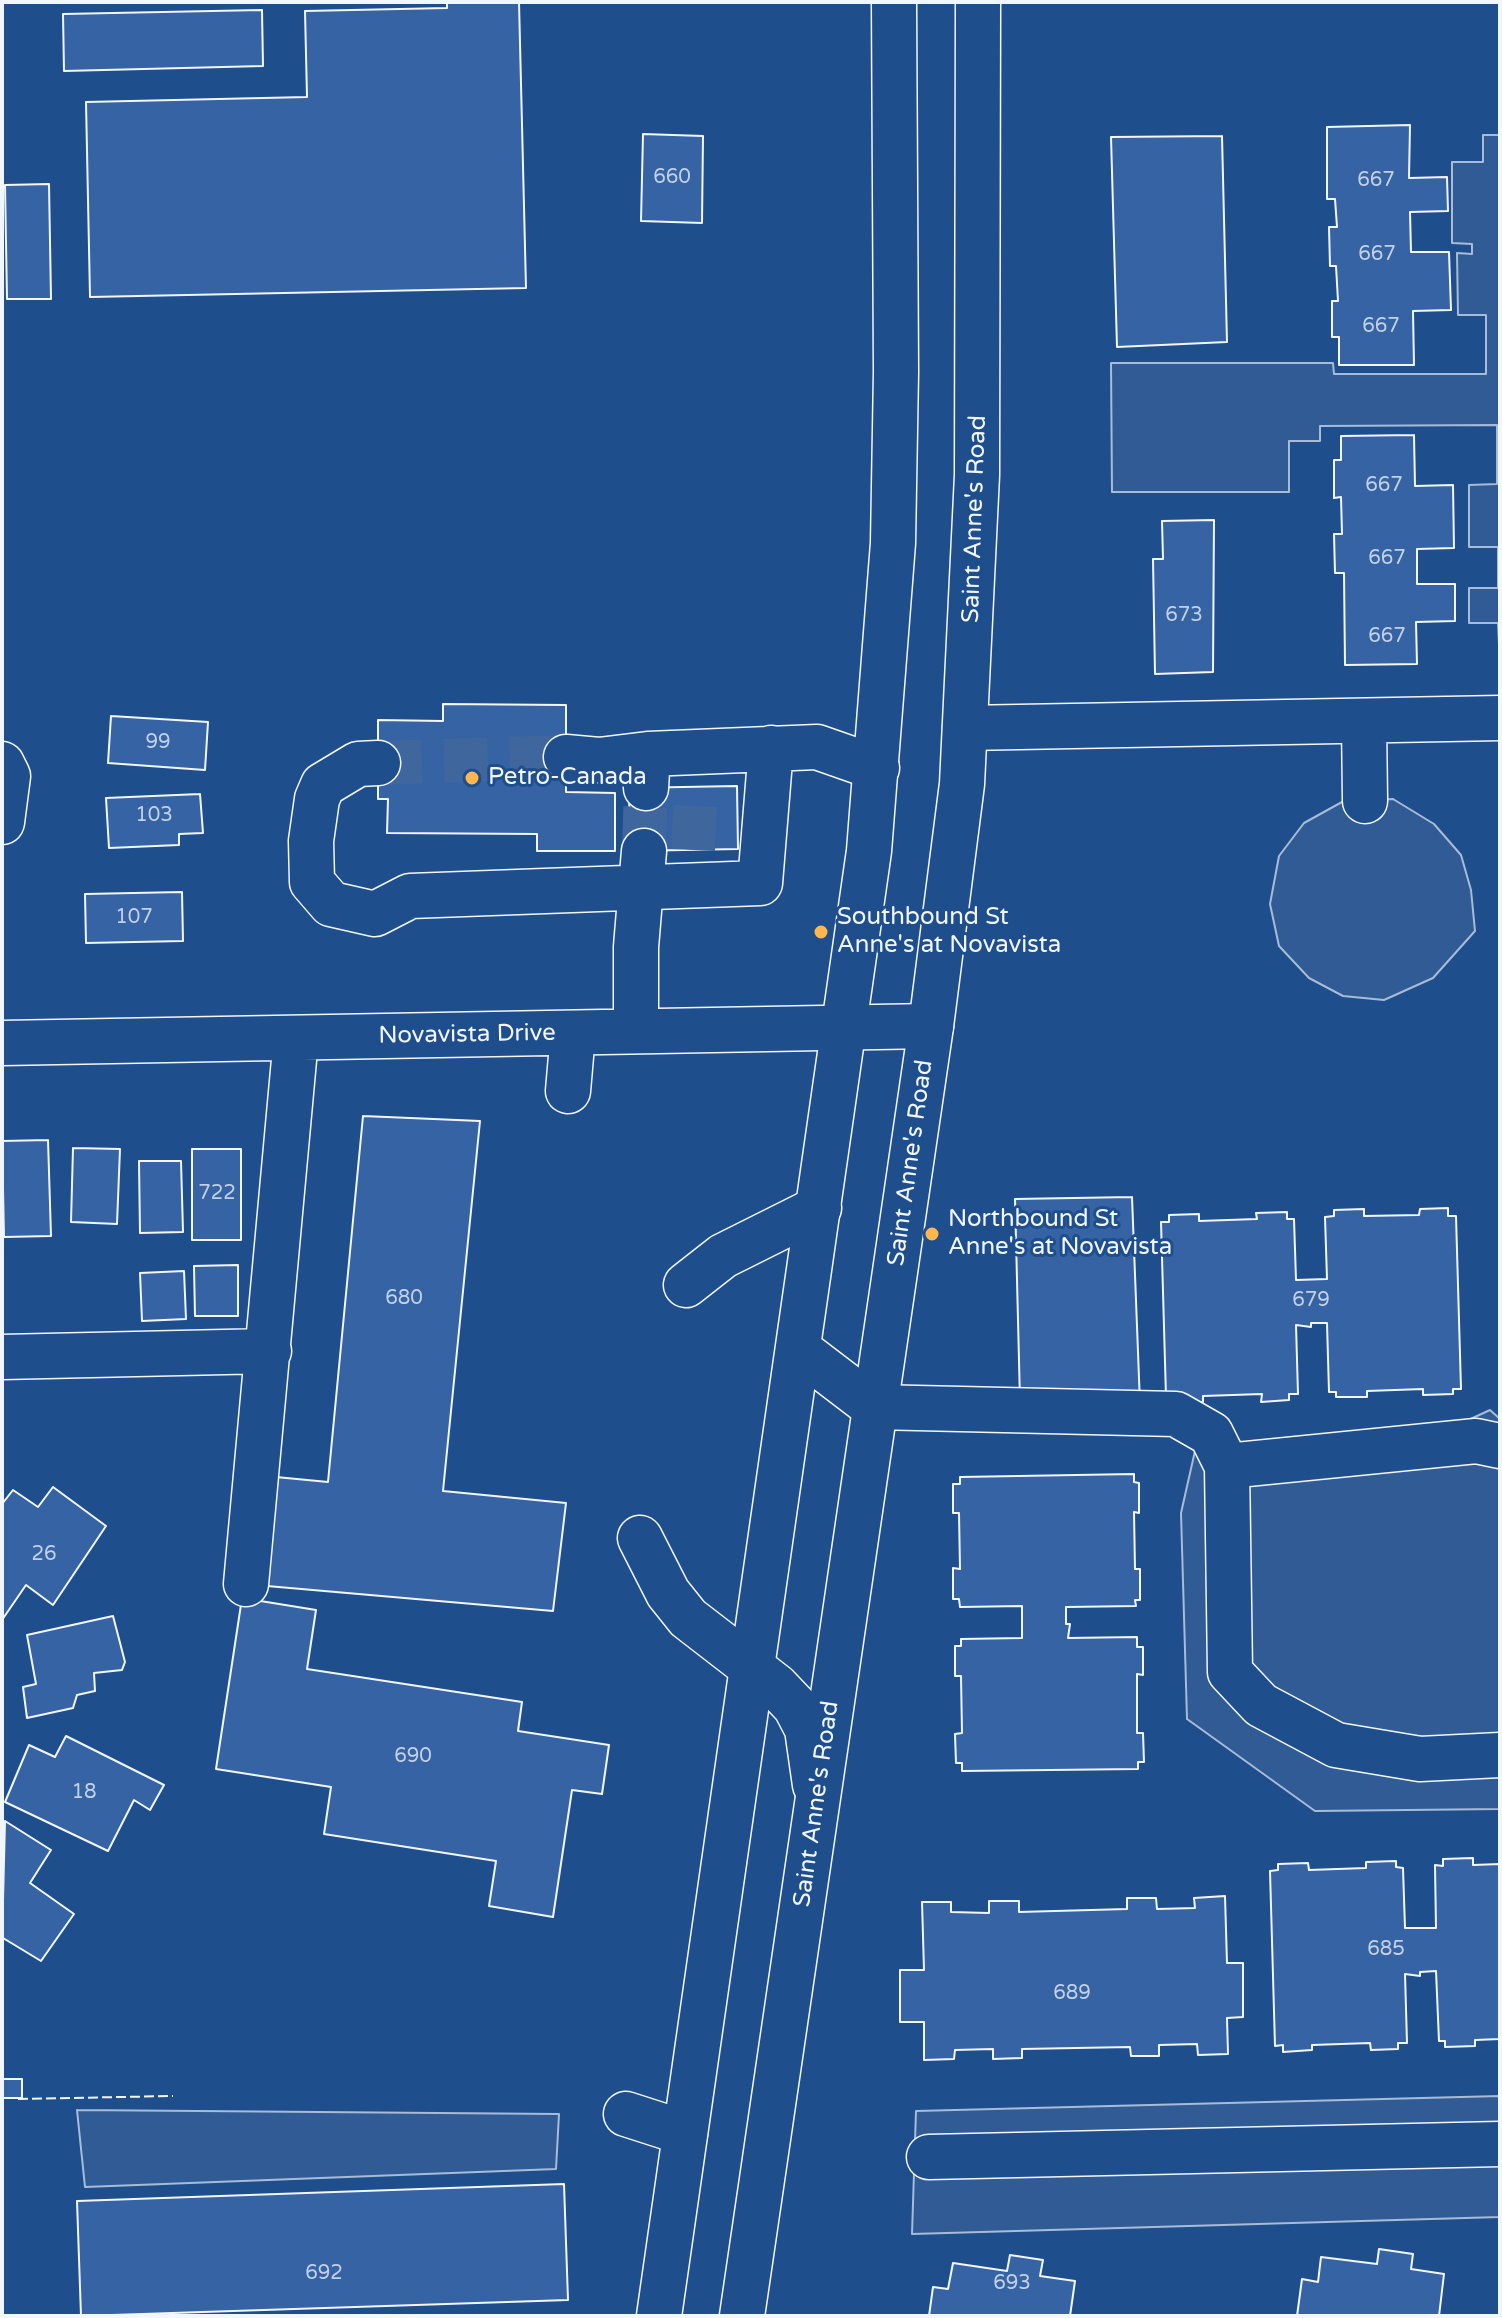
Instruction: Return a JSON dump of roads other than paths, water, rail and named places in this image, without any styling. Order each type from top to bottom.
[{"type":"main road","points":[[659,2316],[845,1028],[877,768],[893,543],[894,2]]},
{"type":"main road","name":"Saint Anne's Road","points":[[742,2316],[931,1026],[962,784],[977,475],[978,2]]},
{"type":"main road","points":[[965,728],[1500,718]]},
{"type":"main road","points":[[1364,721],[1365,801]]},
{"type":"main road","points":[[566,757],[599,760],[647,771],[696,769],[771,748],[817,747],[877,768]]},
{"type":"main road","points":[[378,763],[358,764],[323,785],[317,799],[311,841],[312,882],[331,904],[375,914],[410,896],[642,868],[693,867],[760,883],[771,748]]},
{"type":"main road","points":[[2,822],[5,770]]},
{"type":"main road","points":[[636,1031],[642,868]]},
{"type":"main road","name":"Novavista Drive","points":[[2,1043],[931,1026]]},
{"type":"main road","points":[[568,1091],[573,1033]]},
{"type":"main road","points":[[246,1584],[296,1038]]},
{"type":"main road","points":[[686,1285],[723,1256],[819,1208]]},
{"type":"main road","points":[[798,1349],[874,1407],[1176,1414],[1211,1434],[1227,1466],[1230,1672],[1261,1705],[1336,1745],[1420,1759],[1500,1755]]},
{"type":"main road","points":[[2,1357],[269,1351]]},
{"type":"main road","points":[[1227,1466],[1476,1441],[1500,1446]]},
{"type":"main road","points":[[640,1538],[668,1593],[688,1618],[753,1668],[795,1706],[807,1729],[817,1803]]},
{"type":"main road","points":[[626,2114],[685,2133]]},
{"type":"main road","points":[[929,2157],[1500,2144]]},
{"type":"tunnel","points":[[378,763],[566,757]]},
{"type":"tunnel","points":[[693,850],[696,787]]},
{"type":"tunnel","points":[[644,851],[646,788]]},
{"type":"place","name":"Petro-Canada","points":[[472,778]]},
{"type":"place","name":"Southbound St Anne's at Novavista","points":[[821,932]]},
{"type":"place","name":"Northbound St Anne's at Novavista","points":[[932,1234]]}]
